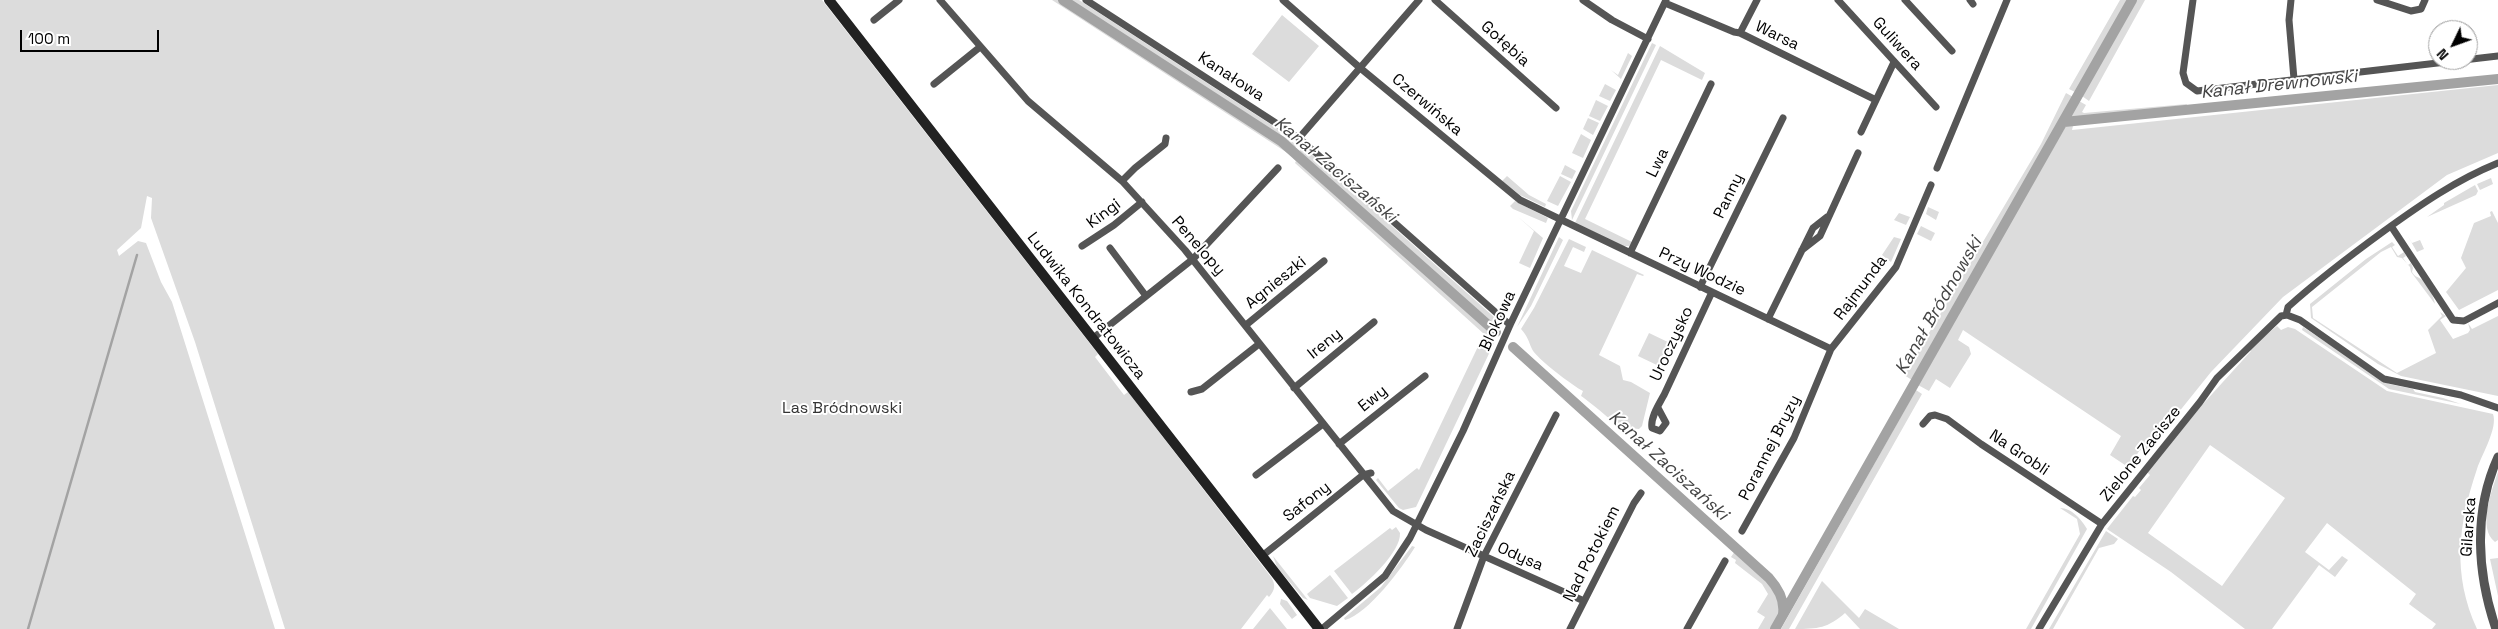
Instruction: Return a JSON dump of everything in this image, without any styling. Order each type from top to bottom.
[{"type":"main road","name":"Ludwika Kondratowicza","points":[[829,0],[1320,629]]},
{"type":"street","points":[[874,20],[899,0]]},
{"type":"street","name":"Penelopy","points":[[940,0],[1028,101],[1122,181],[1142,202],[1193,259],[1339,444],[1367,474],[1393,511],[1417,525]]},
{"type":"street","name":"Czerwińska","points":[[1283,0],[1359,68],[1498,183],[1520,200],[1562,220]]},
{"type":"street","points":[[1299,138],[1419,0]]},
{"type":"street","name":"Gołębia","points":[[1435,0],[1556,108]]},
{"type":"street","points":[[1583,0],[1612,20],[1648,38]]},
{"type":"street","points":[[1740,33],[1757,0]]},
{"type":"street","name":"Guliwera","points":[[1838,0],[1936,107]]},
{"type":"street","points":[[1905,0],[1952,51]]},
{"type":"street","points":[[1937,168],[2007,0]]},
{"type":"street","points":[[2193,0],[2183,73],[2191,88],[2202,91],[2498,56]]},
{"type":"street","points":[[2291,0],[2289,20],[2294,79]]},
{"type":"street","points":[[2377,0],[2411,11],[2421,8],[2425,0]]},
{"type":"street","name":"Kanałowa","points":[[1089,1],[1299,138],[1510,325]]},
{"type":"street","name":"Blokowa","points":[[1320,629],[1385,576],[1417,525],[1463,431],[1510,325],[1665,2]]},
{"type":"street","name":"Warsa","points":[[1665,2],[1740,33],[1876,100]]},
{"type":"street","points":[[934,84],[980,47]]},
{"type":"street","points":[[1861,132],[1894,62]]},
{"type":"street","name":"Lwa","points":[[1630,253],[1711,84]]},
{"type":"street","name":"Panny","points":[[1700,287],[1783,118]]},
{"type":"street","points":[[1122,181],[1134,168],[1165,144],[1166,138]]},
{"type":"street","points":[[1768,318],[1802,250],[1817,240],[1858,153]]},
{"type":"street","name":"Zielone Zacisze","points":[[2040,629],[2102,524],[2200,402],[2216,378],[2275,321],[2286,315],[2288,308],[2318,282],[2391,226],[2448,187],[2498,163]]},
{"type":"street","points":[[1092,339],[1193,259],[1278,168]]},
{"type":"street","name":"Rajmunda","points":[[1831,349],[1896,267],[1930,185]]},
{"type":"street","name":"Kingi","points":[[1082,246],[1108,229],[1142,202]]},
{"type":"street","name":"Przy Wodzie","points":[[1562,220],[1831,349]]},
{"type":"street","points":[[2391,226],[2455,321],[2464,321],[2498,303]]},
{"type":"street","name":"Kingi","points":[[1110,248],[1146,296]]},
{"type":"street","name":"Agnieszki","points":[[1246,325],[1324,261]]},
{"type":"street","name":"Uroczysko","points":[[1658,408],[1712,292]]},
{"type":"street","points":[[2286,315],[2300,320],[2384,379],[2462,395],[2498,408]]},
{"type":"street","name":"Ireny","points":[[1294,388],[1374,322]]},
{"type":"street","points":[[1191,392],[1202,389],[1259,344]]},
{"type":"street","name":"Porannej Bryzy","points":[[1742,531],[1794,438],[1831,349]]},
{"type":"street","name":"Ewy","points":[[1339,444],[1424,376]]},
{"type":"street","name":"Zaciszańska","points":[[1457,629],[1484,556],[1556,415]]},
{"type":"street","name":"Na Grobli","points":[[1923,424],[1930,416],[1940,415],[2102,524]]},
{"type":"street","points":[[1256,475],[1323,424]]},
{"type":"street","name":"Gilarska","points":[[2496,629],[2480,561],[2480,526],[2486,493],[2498,456]]},
{"type":"street","name":"Safony","points":[[1262,556],[1367,474]]},
{"type":"street","name":"Nad Potokiem","points":[[1570,629],[1634,503],[1641,493]]},
{"type":"street","name":"Odysa","points":[[1417,525],[1584,601]]},
{"type":"street","points":[[1687,629],[1725,561]]},
{"type":"street","name":"Gilarska","points":[[2489,600],[2498,612]]},
{"type":"green space","name":"Las Bródnowski","points":[[0,0],[822,0],[1098,354],[1095,357],[1124,395],[1128,392],[1271,577],[1274,583],[1273,592],[1269,597],[1267,595],[1241,629],[285,629],[195,342],[151,218],[152,198],[147,196],[141,228],[117,250],[119,256],[138,241],[146,243],[161,282],[172,302],[275,629],[0,629]]},
{"type":"green space","points":[[1052,0],[1079,0],[1281,131],[1280,134],[1297,145],[1289,154]]},
{"type":"green space","points":[[2120,0],[2128,0],[2075,92],[2069,89]]},
{"type":"green space","points":[[2136,0],[2145,0],[2089,101],[2082,96]]},
{"type":"green space","points":[[1282,15],[1319,46],[1289,82],[1252,54]]},
{"type":"green space","points":[[1652,43],[1656,45],[1572,220],[1571,211]]},
{"type":"green space","points":[[1660,46],[1705,73],[1702,80],[1661,60],[1585,219],[1632,242],[1629,246],[1623,246],[1575,223]]},
{"type":"green space","points":[[1628,53],[1632,56],[1621,79],[1611,70],[1618,75]]},
{"type":"green space","points":[[1605,84],[1616,90],[1610,101],[1599,96]]},
{"type":"green space","points":[[2498,85],[2498,153],[2447,175],[2283,297],[2211,372],[2146,453],[2140,450],[2128,467],[2110,455],[2121,436],[1963,330],[1958,340],[1969,347],[1971,354],[1950,388],[1936,379],[1929,391],[1918,385],[2067,124],[2074,122],[2072,130]]},
{"type":"green space","points":[[2066,93],[2073,97],[1912,380],[1904,375],[2041,144]]},
{"type":"green space","points":[[1596,100],[1608,106],[1600,121],[1589,116]]},
{"type":"green space","points":[[2079,101],[2086,105],[2082,112],[2084,113],[2187,104],[2185,109],[2072,119],[2071,116]]},
{"type":"green space","points":[[1588,118],[1599,123],[1593,135],[1583,129]]},
{"type":"green space","points":[[1581,134],[1591,140],[1583,158],[1572,153]]},
{"type":"green space","points":[[1301,149],[1308,155],[1310,153],[1494,317],[1493,320],[1499,327],[1493,340],[1495,341],[1416,507],[1403,510],[1399,508],[1376,480],[1378,478],[1388,491],[1417,468],[1419,470],[1484,334],[1295,163],[1296,161],[1293,158]]},
{"type":"green space","points":[[1565,165],[1576,171],[1572,179],[1561,174]]},
{"type":"green space","points":[[1507,176],[1529,195],[1546,204],[1545,207],[1520,195],[1502,181]]},
{"type":"green space","points":[[1560,176],[1571,182],[1558,206],[1547,201]]},
{"type":"green space","points":[[2491,178],[2493,184],[2480,190],[2477,184]]},
{"type":"green space","points":[[2475,185],[2478,191],[2476,195],[2427,217],[2444,205],[2444,203]]},
{"type":"green space","points":[[1515,201],[1548,218],[1546,223],[1513,209],[1510,206]]},
{"type":"green space","points":[[1928,207],[1939,212],[1936,220],[1926,214]]},
{"type":"green space","points":[[2492,211],[2498,223],[2498,290],[2459,310],[2446,292],[2466,268],[2461,258],[2474,223],[2491,216],[2490,212]]},
{"type":"green space","points":[[1899,213],[1910,217],[1906,225],[1894,220]]},
{"type":"green space","points":[[1517,216],[1543,238],[1530,268],[1519,263],[1534,231]]},
{"type":"green space","points":[[1921,226],[1935,233],[1931,241],[1917,234]]},
{"type":"green space","points":[[2406,233],[2412,243],[2420,240],[2424,249],[2417,252]]},
{"type":"green space","points":[[1559,237],[1563,240],[1531,306],[1517,327]]},
{"type":"green space","points":[[1894,237],[1901,239],[1891,262],[1882,255]]},
{"type":"green space","points":[[1569,239],[1586,247],[1584,252],[1573,247],[1564,266],[1581,273],[1592,250],[1644,275],[1637,274],[1599,355],[1620,366],[1623,380],[1631,382],[1650,393],[1642,426],[1639,429],[1629,428],[1625,432],[1581,396],[1583,391],[1571,384],[1540,359],[1521,329],[1534,308]]},
{"type":"green space","points":[[2392,242],[2395,245],[2392,247],[2398,256],[2404,252],[2406,256],[2403,258],[2407,264],[2402,258],[2397,257],[2391,247],[2381,252],[2312,307],[2313,318],[2397,373],[2436,353],[2428,330],[2442,316],[2440,312],[2446,316],[2440,320],[2453,339],[2468,333],[2470,330],[2468,323],[2472,329],[2498,316],[2498,396],[2401,376],[2378,364],[2311,318],[2310,304],[2366,259]]},
{"type":"green space","points":[[2411,263],[2413,274],[2428,286],[2435,304],[2411,272],[2408,265]]},
{"type":"green space","points":[[2277,326],[2281,330],[2288,327],[2295,329],[2387,391],[2493,414],[2494,420],[2491,434],[2477,469],[2465,510],[2460,549],[2464,589],[2477,629],[2432,629],[2436,624],[2409,604],[2416,594],[2327,523],[2305,552],[2329,570],[2342,556],[2348,560],[2335,577],[2319,565],[2272,629],[2245,629],[2171,572],[2107,529],[2133,496],[2135,497],[2141,490],[2139,488],[2150,475],[2147,472],[2203,404],[2251,351],[2249,349]],"holes":[[[2210,445],[2285,498],[2222,586],[2148,533]]]},
{"type":"green space","points":[[2303,327],[2389,384],[2413,389],[2415,392],[2461,404],[2389,389],[2302,330]]},
{"type":"green space","points":[[1649,333],[1672,344],[1661,367],[1638,356]]},
{"type":"green space","points":[[1916,390],[1922,394],[1789,629],[1781,629]]},
{"type":"green space","points":[[2498,472],[2498,540],[2495,542],[2487,528],[2486,518],[2487,508]]},
{"type":"green space","points":[[2060,508],[2072,512],[2087,529],[2031,629],[2026,629],[2080,534],[2077,519]]},
{"type":"green space","points":[[1396,527],[1400,533],[1395,549],[1374,575],[1352,594],[1334,571],[1390,528],[1392,530]]},
{"type":"green space","points":[[2106,531],[2118,539],[2114,544],[2099,548],[2053,629],[2049,629]]},
{"type":"green space","points":[[1412,546],[1415,547],[1384,589],[1364,609],[1345,620],[1344,618],[1381,587]]},
{"type":"green space","points":[[1735,551],[1769,582],[1779,597],[1780,611],[1770,629],[1758,629],[1765,617],[1757,612],[1768,594],[1762,584],[1735,563],[1736,560],[1731,557]]},
{"type":"green space","points":[[1273,556],[1308,600],[1303,598],[1277,567]]},
{"type":"green space","points":[[2498,558],[2498,596],[2490,559]]},
{"type":"green space","points":[[1330,575],[1348,598],[1337,606],[1310,598],[1307,594]]},
{"type":"green space","points":[[1822,581],[1859,618],[1865,609],[1899,629],[1860,629],[1845,613],[1822,627],[1795,629]]},
{"type":"green space","points":[[1281,599],[1287,601],[1297,615],[1292,619],[1280,604]]},
{"type":"green space","points":[[1270,608],[1287,629],[1253,629]]},
{"type":"waterway","name":"Kanał Zaciszański","points":[[1063,0],[1281,141],[1496,332]]},
{"type":"waterway","name":"Kanał Bródnowski","points":[[1775,629],[2132,0]]},
{"type":"waterway","name":"Kanał Drewnowski","points":[[2064,122],[2498,79]]},
{"type":"waterway","points":[[28,629],[137,255]]},
{"type":"waterway","name":"Kanał Zaciszański","points":[[1513,347],[1769,578],[1780,594],[1783,614]]}]
